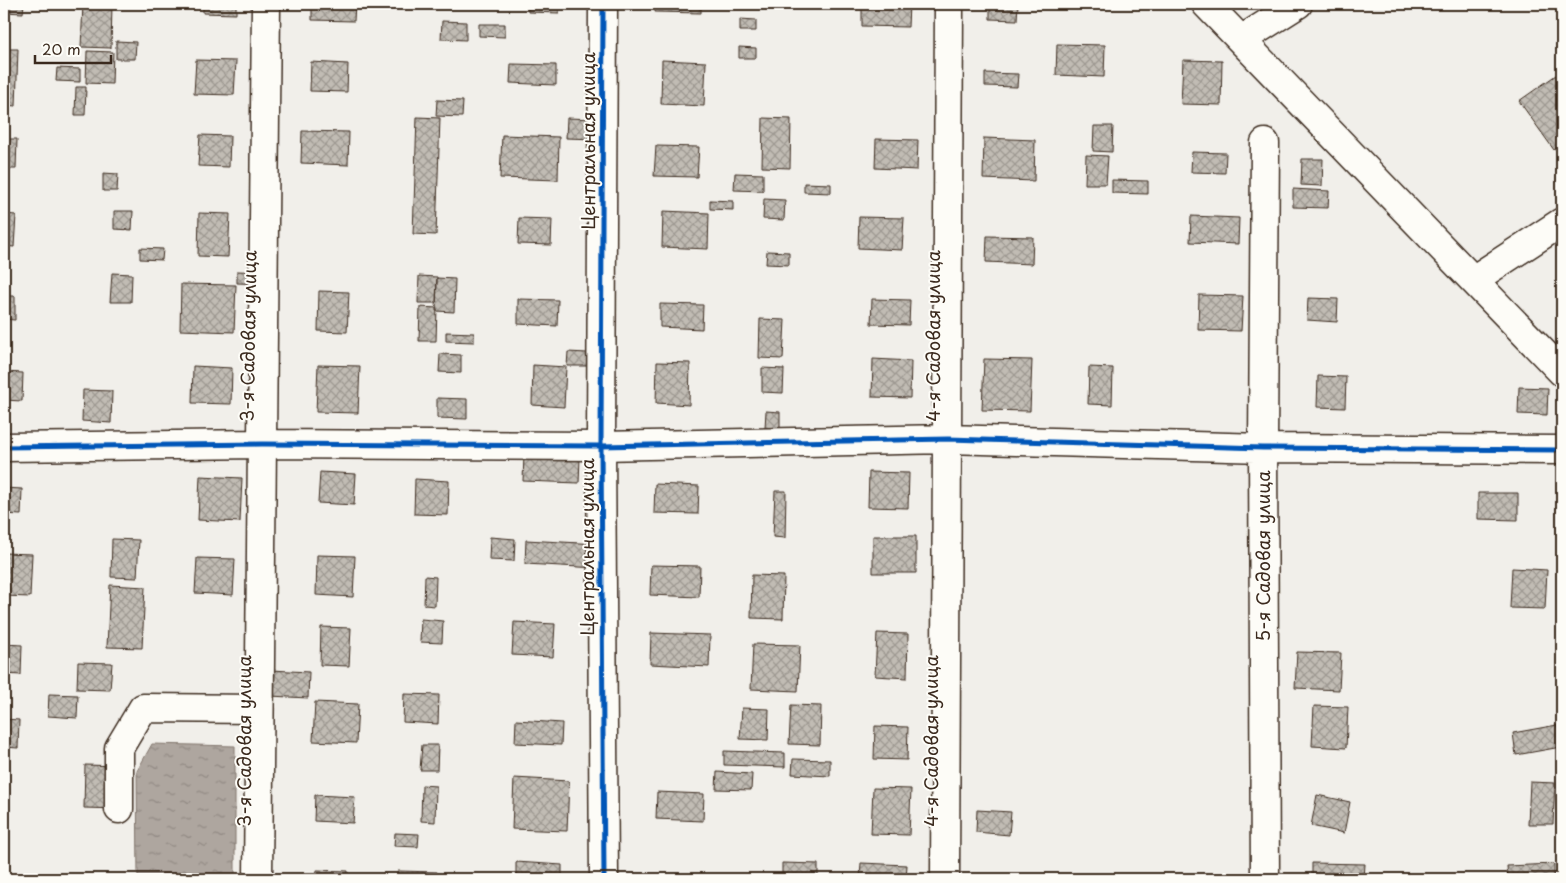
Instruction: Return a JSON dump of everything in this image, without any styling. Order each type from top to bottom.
[{"type":"street","name":"3-я Садовая улица","points":[[258,879],[266,4]]},
{"type":"street","name":"Центральная улица","points":[[603,4],[601,446],[604,879]]},
{"type":"street","name":"4-я Садовая улица","points":[[946,879],[949,4]]},
{"type":"street","points":[[1206,4],[1562,372]]},
{"type":"street","points":[[1241,40],[1298,4]]},
{"type":"street","name":"5-я Садовая улица","points":[[1265,143],[1263,448],[1265,879]]},
{"type":"street","points":[[1473,280],[1562,222]]},
{"type":"street","points":[[4,447],[262,444],[601,446],[948,439],[1263,448],[1562,450]]},
{"type":"street","points":[[119,809],[119,748],[143,708],[259,709]]},
{"type":"water","points":[[152,744],[235,746],[235,879],[138,879],[137,771]]},
{"type":"building","points":[[4,4],[24,4],[23,13],[4,12]]},
{"type":"building","points":[[83,4],[112,4],[111,48],[81,47]]},
{"type":"building","points":[[203,4],[236,4],[236,14],[203,13]]},
{"type":"building","points":[[312,4],[355,4],[354,21],[312,20]]},
{"type":"building","points":[[528,4],[560,4],[559,13],[528,12]]},
{"type":"building","points":[[656,4],[701,4],[701,13],[655,12]]},
{"type":"building","points":[[862,4],[909,4],[908,27],[862,26]]},
{"type":"building","points":[[912,4],[937,4],[937,9],[912,8]]},
{"type":"building","points":[[990,4],[1018,4],[1017,20],[990,19]]},
{"type":"building","points":[[740,19],[756,20],[756,31],[740,31]]},
{"type":"building","points":[[442,21],[466,22],[466,40],[441,39]]},
{"type":"building","points":[[479,24],[505,24],[505,37],[479,36]]},
{"type":"building","points":[[116,41],[136,42],[135,59],[116,59]]},
{"type":"building","points":[[1057,44],[1105,45],[1104,77],[1056,75]]},
{"type":"building","points":[[739,47],[756,48],[756,58],[739,58]]},
{"type":"building","points":[[4,49],[18,49],[16,106],[4,105]]},
{"type":"building","points":[[87,51],[113,52],[112,84],[86,83]]},
{"type":"building","points":[[196,60],[236,61],[234,95],[194,94]]},
{"type":"building","points":[[662,60],[706,62],[704,106],[661,104]]},
{"type":"building","points":[[1183,60],[1222,61],[1221,105],[1181,104]]},
{"type":"building","points":[[311,62],[348,64],[347,92],[310,91]]},
{"type":"building","points":[[511,64],[556,65],[556,85],[510,83]]},
{"type":"building","points":[[57,68],[80,69],[80,82],[56,81]]},
{"type":"building","points":[[985,73],[1018,74],[1017,87],[985,86]]},
{"type":"building","points":[[1556,75],[1562,83],[1562,144],[1554,150],[1519,101]]},
{"type":"building","points":[[76,87],[86,87],[85,115],[75,115]]},
{"type":"building","points":[[437,100],[463,101],[462,117],[436,116]]},
{"type":"building","points":[[417,117],[440,118],[436,235],[413,234]]},
{"type":"building","points":[[567,118],[596,119],[596,139],[566,138]]},
{"type":"building","points":[[763,118],[791,119],[790,168],[762,167]]},
{"type":"building","points":[[1094,126],[1113,126],[1112,152],[1093,151]]},
{"type":"building","points":[[302,131],[349,132],[348,165],[301,163]]},
{"type":"building","points":[[200,135],[230,136],[229,167],[198,166]]},
{"type":"building","points":[[502,135],[559,137],[558,180],[500,178]]},
{"type":"building","points":[[984,138],[1035,140],[1034,181],[983,179]]},
{"type":"building","points":[[4,139],[17,139],[16,169],[4,169]]},
{"type":"building","points":[[876,139],[918,140],[917,170],[875,168]]},
{"type":"building","points":[[656,146],[699,147],[697,177],[654,176]]},
{"type":"building","points":[[1192,152],[1226,153],[1225,173],[1191,172]]},
{"type":"building","points":[[1086,155],[1108,156],[1106,184],[1085,184]]},
{"type":"building","points":[[1302,159],[1323,159],[1322,186],[1301,185]]},
{"type":"building","points":[[103,173],[118,174],[117,191],[103,191]]},
{"type":"building","points":[[735,173],[763,174],[763,191],[734,190]]},
{"type":"building","points":[[1112,180],[1148,181],[1148,194],[1112,193]]},
{"type":"building","points":[[804,183],[831,184],[831,193],[804,192]]},
{"type":"building","points":[[1293,189],[1329,191],[1328,208],[1293,207]]},
{"type":"building","points":[[764,199],[785,200],[784,220],[763,219]]},
{"type":"building","points":[[710,200],[733,201],[733,210],[710,209]]},
{"type":"building","points":[[114,211],[133,211],[132,230],[114,229]]},
{"type":"building","points":[[663,211],[709,213],[708,249],[662,247]]},
{"type":"building","points":[[199,213],[230,214],[228,257],[198,256]]},
{"type":"building","points":[[4,214],[16,215],[14,247],[4,246]]},
{"type":"building","points":[[1191,216],[1239,218],[1238,244],[1190,242]]},
{"type":"building","points":[[859,217],[904,218],[902,250],[858,248]]},
{"type":"building","points":[[519,218],[552,219],[551,245],[518,244]]},
{"type":"building","points":[[987,236],[1033,237],[1032,264],[986,262]]},
{"type":"building","points":[[140,248],[163,249],[162,260],[140,259]]},
{"type":"building","points":[[767,251],[789,252],[789,265],[766,264]]},
{"type":"building","points":[[237,271],[266,272],[265,284],[237,283]]},
{"type":"building","points":[[112,273],[132,274],[131,302],[110,302]]},
{"type":"building","points":[[419,276],[437,277],[436,303],[418,303]]},
{"type":"building","points":[[437,278],[455,279],[454,312],[436,311]]},
{"type":"building","points":[[181,284],[236,285],[234,332],[180,330]]},
{"type":"building","points":[[319,291],[349,292],[347,332],[318,331]]},
{"type":"building","points":[[1199,295],[1243,296],[1241,331],[1198,330]]},
{"type":"building","points":[[4,296],[15,296],[15,320],[4,319]]},
{"type":"building","points":[[1308,298],[1338,299],[1337,322],[1307,320]]},
{"type":"building","points":[[518,299],[558,300],[557,326],[518,324]]},
{"type":"building","points":[[872,299],[910,300],[909,325],[871,324]]},
{"type":"building","points":[[660,304],[703,305],[702,329],[660,327]]},
{"type":"building","points":[[420,307],[437,308],[436,341],[419,341]]},
{"type":"building","points":[[760,319],[785,320],[783,359],[759,358]]},
{"type":"building","points":[[446,332],[474,333],[474,342],[446,341]]},
{"type":"building","points":[[568,352],[587,353],[587,366],[567,366]]},
{"type":"building","points":[[440,354],[461,355],[461,373],[439,372]]},
{"type":"building","points":[[873,359],[911,361],[910,398],[872,397]]},
{"type":"building","points":[[984,359],[1032,360],[1030,411],[982,410]]},
{"type":"building","points":[[657,362],[690,363],[689,405],[656,403]]},
{"type":"building","points":[[318,365],[360,366],[358,413],[316,412]]},
{"type":"building","points":[[533,365],[566,367],[564,407],[532,405]]},
{"type":"building","points":[[193,366],[232,368],[231,404],[192,403]]},
{"type":"building","points":[[1089,367],[1113,368],[1112,405],[1088,404]]},
{"type":"building","points":[[762,368],[784,369],[783,393],[762,392]]},
{"type":"building","points":[[4,372],[23,373],[22,401],[4,400]]},
{"type":"building","points":[[1318,376],[1346,377],[1345,408],[1317,407]]},
{"type":"building","points":[[1519,387],[1548,388],[1547,415],[1518,414]]},
{"type":"building","points":[[83,390],[112,391],[111,423],[82,421]]},
{"type":"building","points":[[437,398],[467,399],[467,419],[437,418]]},
{"type":"building","points":[[766,411],[780,412],[780,428],[765,428]]},
{"type":"building","points":[[524,455],[580,458],[579,483],[523,481]]},
{"type":"building","points":[[320,472],[356,474],[354,505],[318,503]]},
{"type":"building","points":[[869,472],[909,473],[908,508],[868,507]]},
{"type":"building","points":[[200,476],[242,478],[240,522],[198,520]]},
{"type":"building","points":[[415,479],[449,481],[448,515],[414,514]]},
{"type":"building","points":[[655,484],[699,486],[698,514],[654,513]]},
{"type":"building","points":[[4,488],[22,489],[21,515],[4,514]]},
{"type":"building","points":[[775,491],[786,491],[785,538],[773,537]]},
{"type":"building","points":[[1478,493],[1518,493],[1518,520],[1478,519]]},
{"type":"building","points":[[873,536],[916,536],[916,573],[873,573]]},
{"type":"building","points":[[490,537],[515,539],[514,561],[489,560]]},
{"type":"building","points":[[112,539],[139,540],[137,578],[111,577]]},
{"type":"building","points":[[526,540],[598,544],[597,568],[525,564]]},
{"type":"building","points":[[4,553],[32,554],[30,597],[4,596]]},
{"type":"building","points":[[317,555],[355,556],[353,597],[316,595]]},
{"type":"building","points":[[197,558],[235,559],[233,595],[195,593]]},
{"type":"building","points":[[651,565],[700,566],[699,597],[650,595]]},
{"type":"building","points":[[1512,568],[1547,570],[1545,609],[1510,608]]},
{"type":"building","points":[[752,575],[784,576],[783,619],[751,618]]},
{"type":"building","points":[[425,576],[436,577],[435,606],[424,605]]},
{"type":"building","points":[[110,585],[145,587],[142,648],[107,647]]},
{"type":"building","points":[[421,619],[443,621],[442,643],[420,642]]},
{"type":"building","points":[[514,622],[555,624],[553,657],[512,655]]},
{"type":"building","points":[[321,627],[351,628],[349,666],[320,665]]},
{"type":"building","points":[[651,633],[710,635],[709,667],[650,664]]},
{"type":"building","points":[[877,633],[908,634],[907,678],[875,676]]},
{"type":"building","points":[[4,644],[22,645],[21,675],[4,674]]},
{"type":"building","points":[[753,644],[800,645],[798,691],[751,689]]},
{"type":"building","points":[[1297,652],[1341,653],[1339,690],[1295,688]]},
{"type":"building","points":[[78,662],[112,663],[110,690],[77,689]]},
{"type":"building","points":[[271,670],[309,672],[308,698],[270,696]]},
{"type":"building","points":[[49,694],[78,695],[77,718],[48,716]]},
{"type":"building","points":[[404,694],[439,695],[438,724],[403,722]]},
{"type":"building","points":[[315,702],[358,704],[356,743],[313,741]]},
{"type":"building","points":[[791,705],[821,706],[820,745],[789,744]]},
{"type":"building","points":[[1314,706],[1348,707],[1346,748],[1312,746]]},
{"type":"building","points":[[742,708],[769,709],[768,740],[740,739]]},
{"type":"building","points":[[4,719],[19,720],[18,748],[4,747]]},
{"type":"building","points":[[516,720],[562,723],[561,745],[515,743]]},
{"type":"building","points":[[1557,725],[1561,747],[1516,755],[1513,733]]},
{"type":"building","points":[[875,726],[908,727],[907,760],[874,759]]},
{"type":"building","points":[[422,745],[438,745],[437,770],[420,770]]},
{"type":"building","points":[[724,751],[785,753],[785,767],[724,765]]},
{"type":"building","points":[[793,759],[830,760],[830,776],[792,774]]},
{"type":"building","points":[[85,765],[121,766],[119,809],[84,808]]},
{"type":"building","points":[[717,772],[752,774],[751,790],[716,789]]},
{"type":"building","points":[[514,778],[569,781],[567,831],[512,829]]},
{"type":"building","points":[[1530,782],[1555,783],[1553,824],[1528,824]]},
{"type":"building","points":[[422,785],[436,786],[435,822],[421,821]]},
{"type":"building","points":[[873,788],[911,789],[909,835],[871,834]]},
{"type":"building","points":[[657,792],[704,794],[703,821],[656,819]]},
{"type":"building","points":[[315,795],[355,797],[353,823],[314,821]]},
{"type":"building","points":[[1317,795],[1350,802],[1344,833],[1311,826]]},
{"type":"building","points":[[977,810],[1011,812],[1009,835],[976,832]]},
{"type":"building","points":[[395,833],[419,834],[418,847],[394,846]]},
{"type":"building","points":[[516,862],[562,865],[562,879],[516,879]]},
{"type":"building","points":[[782,863],[818,864],[818,879],[782,879]]},
{"type":"building","points":[[861,863],[907,865],[906,879],[860,879]]},
{"type":"building","points":[[1312,863],[1365,864],[1364,879],[1312,879]]},
{"type":"building","points":[[1554,864],[1554,879],[1508,879],[1507,866]]},
{"type":"building","points":[[317,870],[348,871],[348,879],[316,879]]},
{"type":"building","points":[[398,871],[437,872],[437,879],[397,879]]},
{"type":"cycle path","points":[[603,4],[601,446],[604,879]]},
{"type":"cycle path","points":[[4,447],[262,444],[601,446],[948,439],[1263,448],[1562,450]]}]
